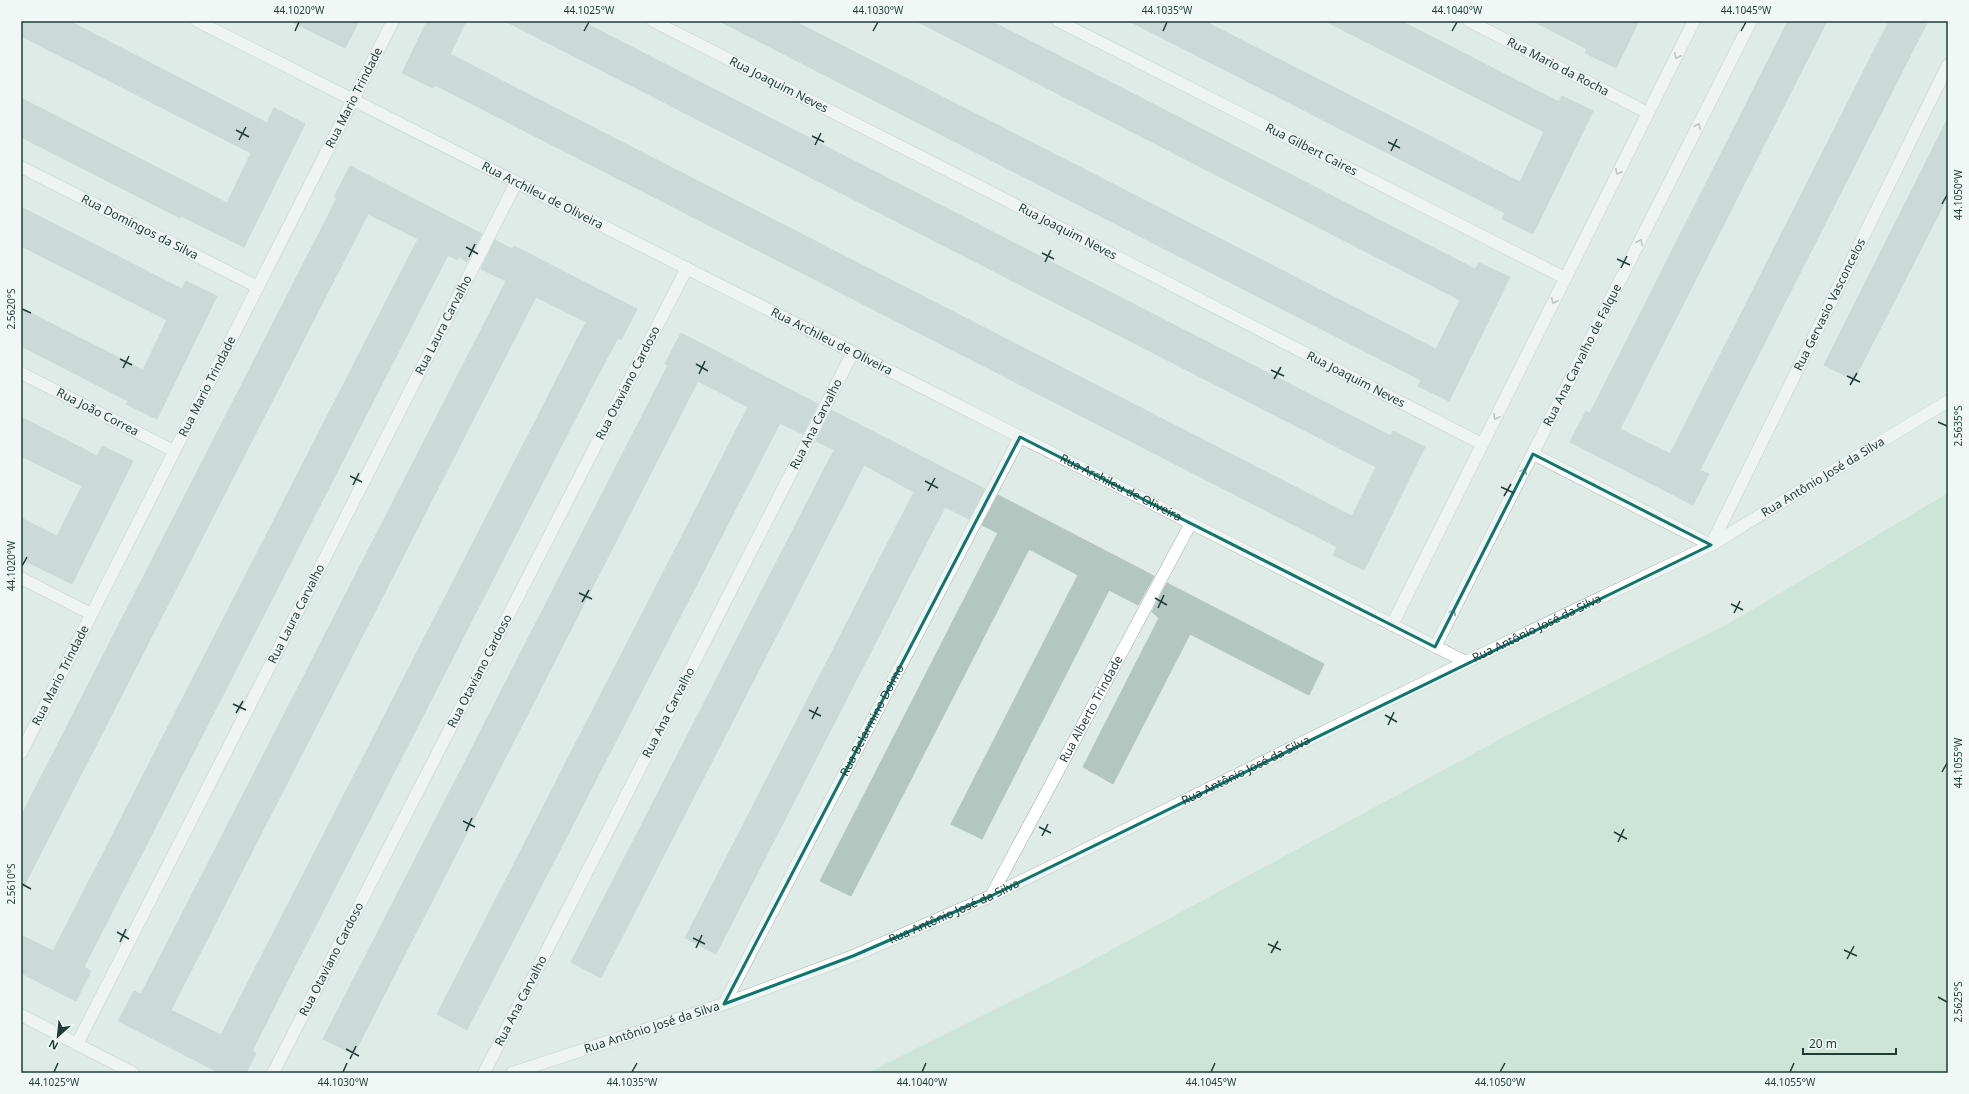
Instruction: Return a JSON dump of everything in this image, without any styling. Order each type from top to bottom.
[{"type":"street","name":"Rua Archileu de Oliveira","points":[[197,21],[1466,662]]},
{"type":"street","name":"Rua Mario Trindade","points":[[21,753],[393,21]]},
{"type":"street","name":"Rua Joaquim Neves","points":[[653,21],[1482,444]]},
{"type":"street","name":"Rua Gilbert Caires","points":[[1058,21],[1565,278]]},
{"type":"street","name":"Rua Mario da Rocha","points":[[1468,21],[1648,113]]},
{"type":"street","points":[[1392,625],[1694,21]]},
{"type":"street","name":"Rua Ana Carvalho de Falque","points":[[1435,647],[1751,21]]},
{"type":"street","name":"Rua Gervasio Vasconcelos","points":[[1711,544],[1948,65]]},
{"type":"street","name":"Rua Domingos da Silva","points":[[21,167],[258,287]]},
{"type":"street","name":"Rua Laura Carvalho","points":[[77,1044],[516,183]]},
{"type":"street","name":"Rua Otaviano Cardoso","points":[[273,1073],[687,268]]},
{"type":"street","name":"Rua Ana Carvalho","points":[[484,1073],[853,352]]},
{"type":"street","name":"Rua João Correa","points":[[21,374],[174,451]]},
{"type":"street","name":"Rua Antônio José da Silva","points":[[512,1073],[724,1004],[853,956],[991,896],[1466,662],[1711,544],[1948,401]]},
{"type":"street","name":"Rua Belarmino Doimo","points":[[724,1004],[1020,437]]},
{"type":"street","points":[[1533,454],[1711,544]]},
{"type":"street","name":"Rua Alberto Trindade","points":[[991,896],[1191,523]]},
{"type":"street","points":[[21,578],[91,614]]},
{"type":"street","points":[[21,1015],[133,1073]]},
{"type":"highlighted area","points":[[1020,437],[1435,647],[1533,454],[1711,545],[991,896],[853,956],[724,1004]]},
{"type":"green space","points":[[1948,493],[1948,1073],[867,1073],[1078,968],[1519,729],[1728,624]]},
{"type":"building","points":[[21,21],[69,21],[267,123],[274,108],[305,124],[244,247],[181,216],[180,218],[21,137],[21,98],[227,203],[251,153],[21,36]]},
{"type":"building","points":[[290,21],[359,21],[345,48]]},
{"type":"building","points":[[427,21],[466,21],[450,54],[1352,516],[1376,467],[505,21],[581,21],[1391,436],[1393,431],[1425,447],[1364,570],[1333,555],[1337,547],[435,85],[433,88],[402,73]]},
{"type":"building","points":[[719,21],[794,21],[1436,349],[1460,300],[916,21],[991,21],[1475,269],[1479,263],[1510,277],[1449,401],[1418,386],[1421,380]]},
{"type":"building","points":[[1129,21],[1204,21],[1520,182],[1544,132],[1325,21],[1401,21],[1559,102],[1562,96],[1593,111],[1533,234],[1502,219],[1505,213]]},
{"type":"building","points":[[1533,21],[1639,21],[1616,68],[1585,53],[1587,49]]},
{"type":"building","points":[[1788,21],[1827,21],[1620,429],[1670,454],[1889,21],[1928,21],[1700,470],[1709,474],[1693,505],[1570,442],[1586,411],[1590,413]]},
{"type":"building","points":[[1948,118],[1948,196],[1854,380],[1824,365]]},
{"type":"building","points":[[350,166],[482,234],[467,262],[459,257],[457,260],[448,255],[84,967],[91,971],[76,1001],[21,973],[21,935],[53,951],[418,239],[368,214],[21,892],[21,816],[337,198],[334,197]]},
{"type":"building","points":[[21,207],[182,289],[186,281],[217,296],[157,419],[126,404],[128,401],[21,346],[21,308],[143,370],[167,320],[21,246]]},
{"type":"building","points":[[495,240],[512,249],[514,246],[637,309],[621,340],[618,338],[589,392],[339,880],[252,1051],[256,1053],[246,1073],[220,1073],[118,1021],[134,991],[141,994],[506,281],[481,269]],"holes":[[[536,297],[586,322],[221,1035],[171,1010]]]},
{"type":"building","points":[[681,333],[818,404],[803,434],[780,423],[467,1030],[437,1014],[748,407],[698,381],[354,1054],[323,1039],[668,365],[665,364]]},
{"type":"building","points":[[831,410],[985,489],[969,519],[945,507],[716,954],[685,938],[914,492],[864,465],[601,978],[571,962],[834,450],[816,441]]},
{"type":"building","points":[[21,417],[97,456],[102,446],[133,461],[72,584],[21,559],[21,518],[57,536],[82,486],[21,456]]},
{"type":"building","points":[[998,495],[1154,576],[1138,605],[1109,590],[982,839],[951,824],[1078,575],[1029,549],[851,896],[820,881],[998,533],[982,525]]},
{"type":"building","points":[[1167,583],[1324,664],[1309,695],[1190,634],[1113,784],[1083,767],[1159,618],[1152,612]]}]
